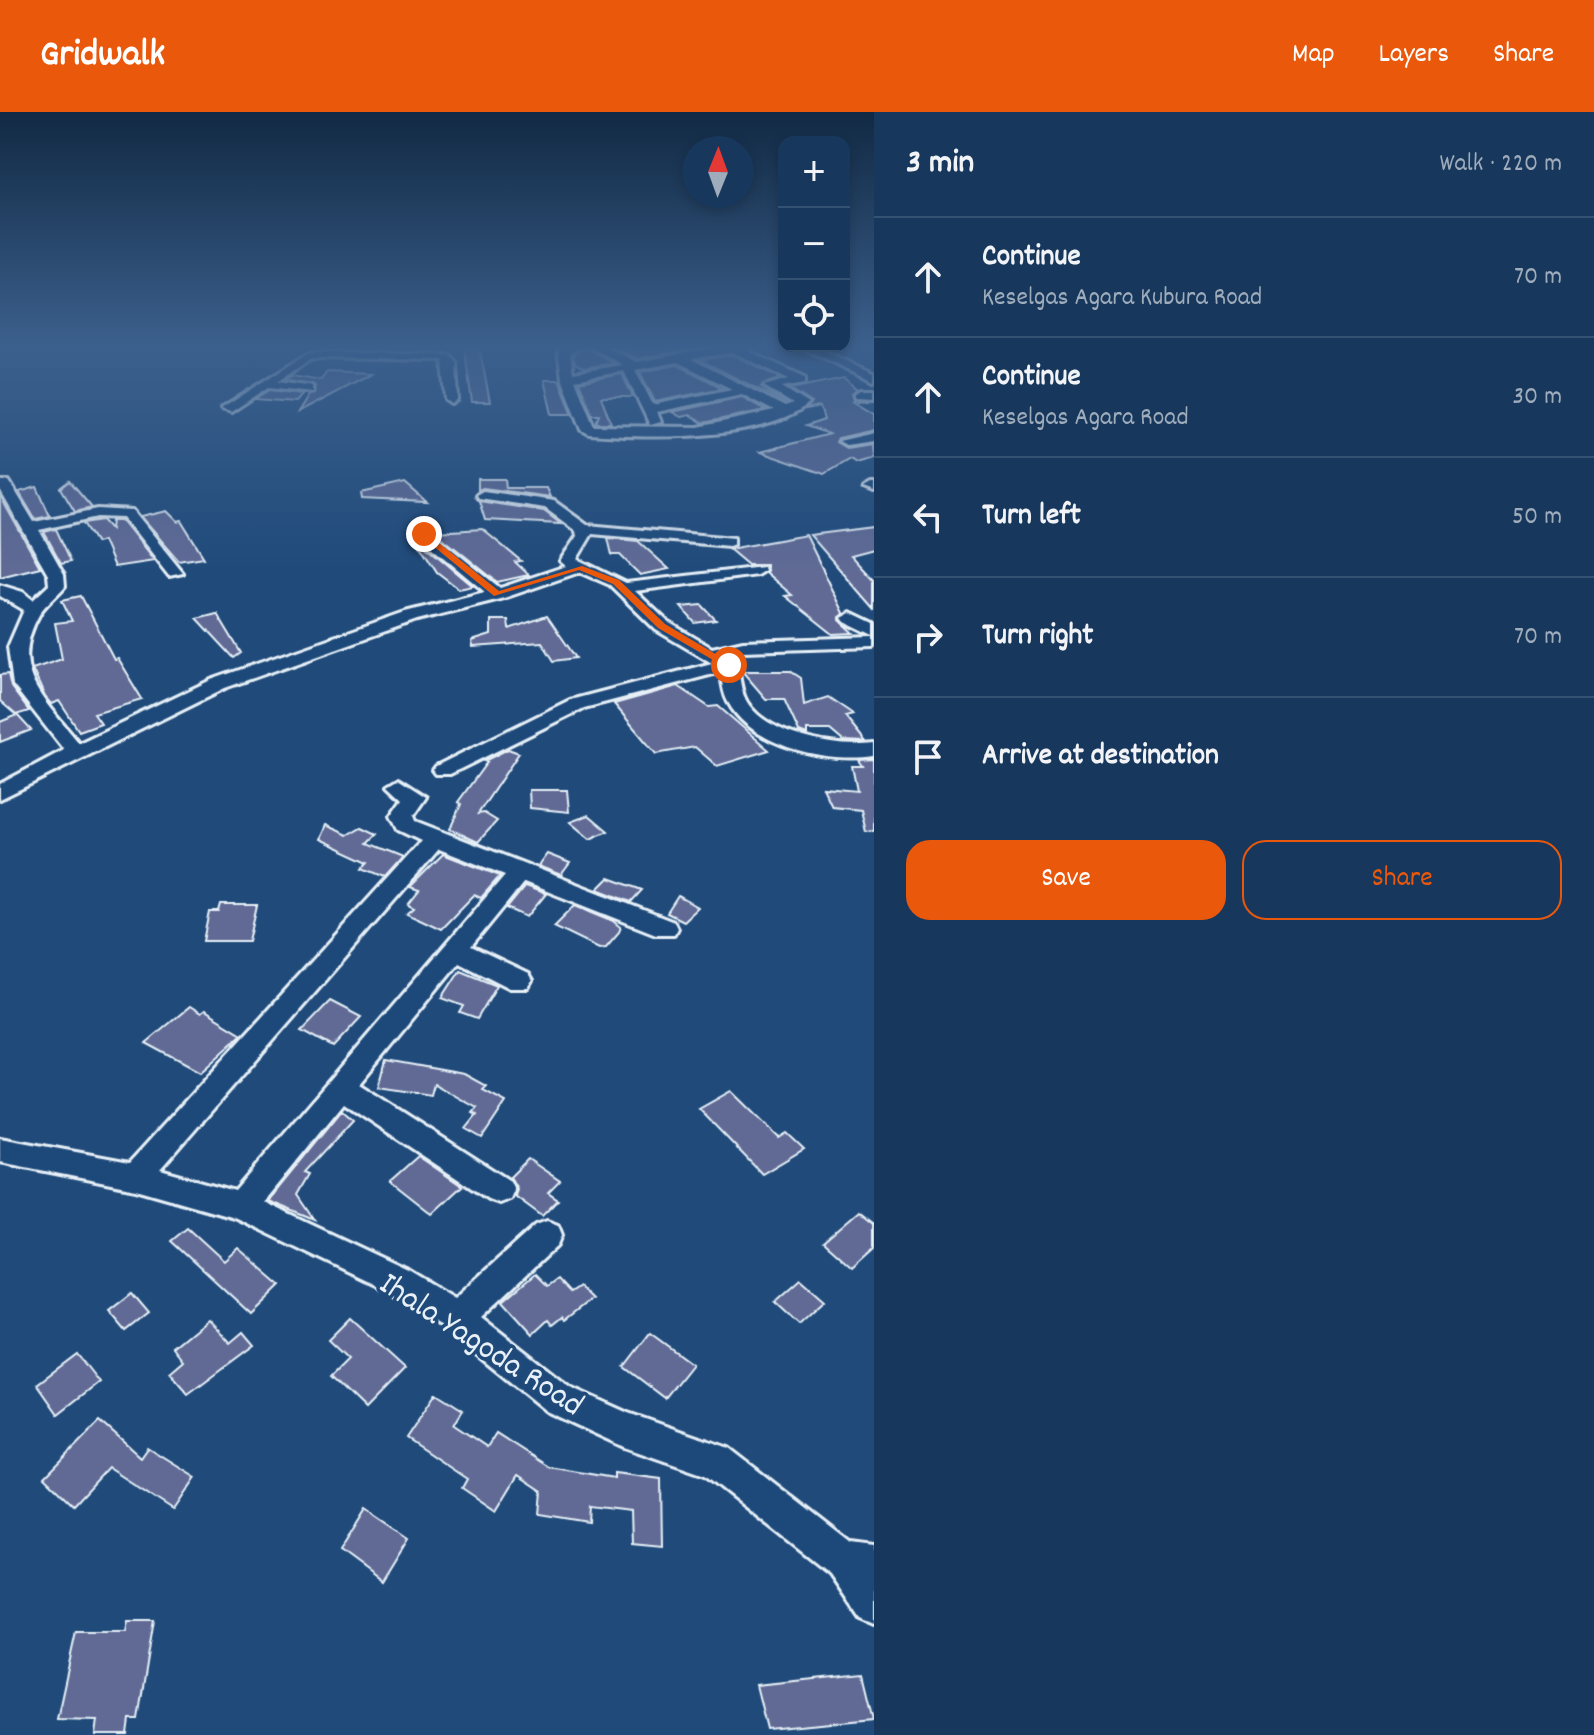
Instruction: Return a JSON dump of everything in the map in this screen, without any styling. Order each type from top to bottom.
[{"type":"street","points":[[586,422],[589,430],[662,436],[737,427],[754,422]]},
{"type":"street","points":[[655,422],[662,436]]},
{"type":"street","points":[[846,441],[874,437]]},
{"type":"street","points":[[4,484],[56,574],[57,586],[33,609],[17,647],[22,685],[76,752]]},
{"type":"street","points":[[483,495],[549,504],[583,529],[729,541]]},
{"type":"street","points":[[29,528],[98,513],[127,514],[175,574]]},
{"type":"street","points":[[583,529],[585,536],[568,561],[624,588],[662,626],[729,665]]},
{"type":"street","points":[[424,534],[498,594]]},
{"type":"street","points":[[0,793],[76,752],[218,684],[411,616],[498,594],[579,567]]},
{"type":"street","points":[[624,588],[757,570]]},
{"type":"street","points":[[0,590],[17,596],[33,609]]},
{"type":"street","points":[[851,618],[874,631]]},
{"type":"street","points":[[708,654],[743,646],[874,642]]},
{"type":"street","points":[[729,665],[737,702],[769,728],[839,754],[874,750]]},
{"type":"street","points":[[443,770],[577,704],[685,673],[729,665]]},
{"type":"street","points":[[398,785],[415,797],[402,816],[406,825],[665,928]]},
{"type":"street","points":[[136,1176],[435,839]]},
{"type":"street","points":[[241,1206],[343,1088],[520,872]]},
{"type":"street","points":[[457,951],[519,981]]},
{"type":"street","points":[[343,1088],[499,1190]]},
{"type":"street","name":"Ihala Yagoda Road","points":[[0,1150],[136,1176],[241,1206],[399,1281],[457,1318],[558,1399],[624,1429],[716,1461],[858,1563],[874,1604]]},
{"type":"street","points":[[457,1318],[547,1235]]},
{"type":"building","points":[[819,422],[874,422],[874,430],[838,438],[836,442],[846,448],[873,444],[874,458],[856,463],[850,459],[824,474],[760,452],[829,434],[806,426]]},
{"type":"building","points":[[478,479],[505,479],[506,488],[546,488],[550,497],[483,488],[478,490]]},
{"type":"building","points":[[70,481],[92,507],[75,511],[61,488]]},
{"type":"building","points":[[405,483],[427,502],[362,499],[361,493]]},
{"type":"building","points":[[37,487],[50,516],[35,519],[19,492]]},
{"type":"building","points":[[0,496],[40,567],[0,577]]},
{"type":"building","points":[[479,501],[544,511],[561,524],[485,520]]},
{"type":"building","points":[[166,511],[177,522],[181,521],[204,558],[179,562],[140,517]]},
{"type":"building","points":[[103,520],[111,529],[112,521],[121,521],[153,561],[114,567],[103,541],[97,543],[84,523]]},
{"type":"building","points":[[874,527],[874,549],[851,555],[874,580],[874,609],[810,535]]},
{"type":"building","points":[[56,529],[71,561],[61,563],[44,532]]},
{"type":"building","points":[[482,529],[521,561],[515,562],[529,575],[497,582],[435,532]]},
{"type":"building","points":[[416,533],[417,539],[473,586],[459,589],[437,572],[413,534]]},
{"type":"building","points":[[806,535],[844,613],[840,620],[854,633],[833,634],[785,596],[792,595],[766,573],[766,565],[748,565],[729,549]]},
{"type":"building","points":[[608,538],[638,541],[669,569],[640,575],[620,555],[612,555]]},
{"type":"building","points":[[81,596],[114,659],[117,658],[142,699],[94,713],[101,723],[79,731],[59,701],[51,704],[45,697],[32,669],[62,659],[55,623],[72,621],[62,600]]},
{"type":"building","points":[[702,605],[716,620],[695,623],[681,607]]},
{"type":"building","points":[[217,613],[241,653],[234,658],[197,618]]},
{"type":"building","points":[[547,616],[576,658],[554,661],[542,642],[473,647],[472,641],[491,635],[491,620],[508,620],[509,629]]},
{"type":"building","points":[[742,671],[790,671],[801,678],[804,705],[828,697],[853,714],[845,716],[866,742],[843,741],[830,730],[807,730],[807,735],[799,732],[784,699],[766,699]]},
{"type":"building","points":[[8,674],[11,687],[29,711],[16,715],[0,701],[0,675]]},
{"type":"building","points":[[678,686],[709,707],[718,706],[769,750],[717,766],[695,747],[656,754],[614,704]]},
{"type":"building","points":[[17,715],[31,730],[0,742],[0,722]]},
{"type":"building","points":[[508,749],[519,753],[478,814],[484,813],[497,821],[478,842],[450,829],[461,804],[458,802],[487,762],[484,761]]},
{"type":"building","points":[[874,759],[874,831],[866,832],[861,810],[832,807],[823,788],[857,791],[852,766],[863,766],[859,760]]},
{"type":"building","points":[[529,790],[567,790],[569,812],[530,808]]},
{"type":"building","points":[[589,815],[608,831],[590,839],[570,822]]},
{"type":"building","points":[[325,825],[348,835],[362,827],[377,834],[368,843],[403,857],[385,877],[363,868],[369,862],[319,839]]},
{"type":"building","points":[[443,854],[500,876],[481,898],[474,895],[441,929],[407,913],[414,907],[408,904],[419,890],[410,887]]},
{"type":"building","points":[[547,854],[570,863],[561,875],[538,866]]},
{"type":"building","points":[[609,878],[642,890],[631,902],[598,889]]},
{"type":"building","points":[[525,886],[546,894],[527,917],[507,908]]},
{"type":"building","points":[[678,896],[698,907],[683,921],[667,913]]},
{"type":"building","points":[[221,905],[257,905],[249,941],[204,941],[210,912],[219,912]]},
{"type":"building","points":[[575,905],[621,927],[606,947],[599,948],[554,926]]},
{"type":"building","points":[[460,970],[497,985],[477,1019],[460,1013],[464,1006],[442,998]]},
{"type":"building","points":[[330,1001],[361,1017],[333,1047],[302,1030]]},
{"type":"building","points":[[189,1007],[200,1014],[204,1011],[242,1034],[200,1072],[146,1043]]},
{"type":"building","points":[[386,1060],[464,1074],[486,1086],[483,1090],[506,1102],[482,1138],[466,1129],[477,1115],[473,1113],[477,1108],[434,1084],[431,1095],[379,1087]]},
{"type":"building","points":[[731,1091],[779,1138],[787,1133],[804,1149],[762,1174],[699,1109]]},
{"type":"building","points":[[342,1110],[353,1120],[305,1172],[310,1174],[298,1195],[315,1220],[268,1201]]},
{"type":"building","points":[[418,1156],[462,1186],[432,1214],[390,1181]]},
{"type":"building","points":[[528,1159],[560,1181],[548,1193],[558,1200],[542,1216],[515,1196],[517,1189],[510,1177]]},
{"type":"building","points":[[859,1211],[874,1223],[874,1248],[852,1268],[823,1242]]},
{"type":"building","points":[[188,1228],[224,1261],[238,1248],[281,1285],[251,1314],[172,1241]]},
{"type":"building","points":[[535,1274],[547,1286],[557,1279],[570,1293],[579,1287],[591,1299],[564,1320],[562,1317],[552,1325],[548,1320],[533,1334],[503,1301]]},
{"type":"building","points":[[801,1279],[825,1300],[799,1324],[775,1302]]},
{"type":"building","points":[[132,1293],[149,1313],[126,1331],[109,1311]]},
{"type":"building","points":[[350,1318],[405,1368],[365,1409],[331,1376],[348,1359],[328,1340]]},
{"type":"building","points":[[207,1319],[230,1343],[243,1332],[254,1345],[188,1394],[169,1372],[183,1360],[173,1347]]},
{"type":"building","points":[[650,1333],[692,1364],[665,1398],[624,1367]]},
{"type":"building","points":[[77,1354],[99,1382],[58,1414],[37,1384]]},
{"type":"building","points":[[436,1393],[463,1410],[454,1425],[487,1447],[496,1433],[549,1467],[614,1478],[614,1473],[661,1479],[662,1546],[632,1543],[631,1511],[590,1506],[589,1522],[540,1514],[542,1491],[518,1475],[496,1511],[462,1488],[467,1479],[406,1438]]},
{"type":"building","points":[[100,1421],[140,1457],[147,1447],[195,1477],[173,1510],[108,1468],[74,1505],[45,1477]]},
{"type":"building","points":[[366,1509],[409,1538],[382,1582],[340,1551]]},
{"type":"building","points":[[127,1621],[155,1621],[139,1720],[130,1720],[128,1735],[95,1735],[97,1720],[57,1719],[76,1632],[125,1632]]},
{"type":"building","points":[[863,1674],[874,1719],[767,1729],[756,1685]]},
{"type":"route","points":[[424,534],[498,594],[579,567],[616,582],[662,626],[729,665]]}]
